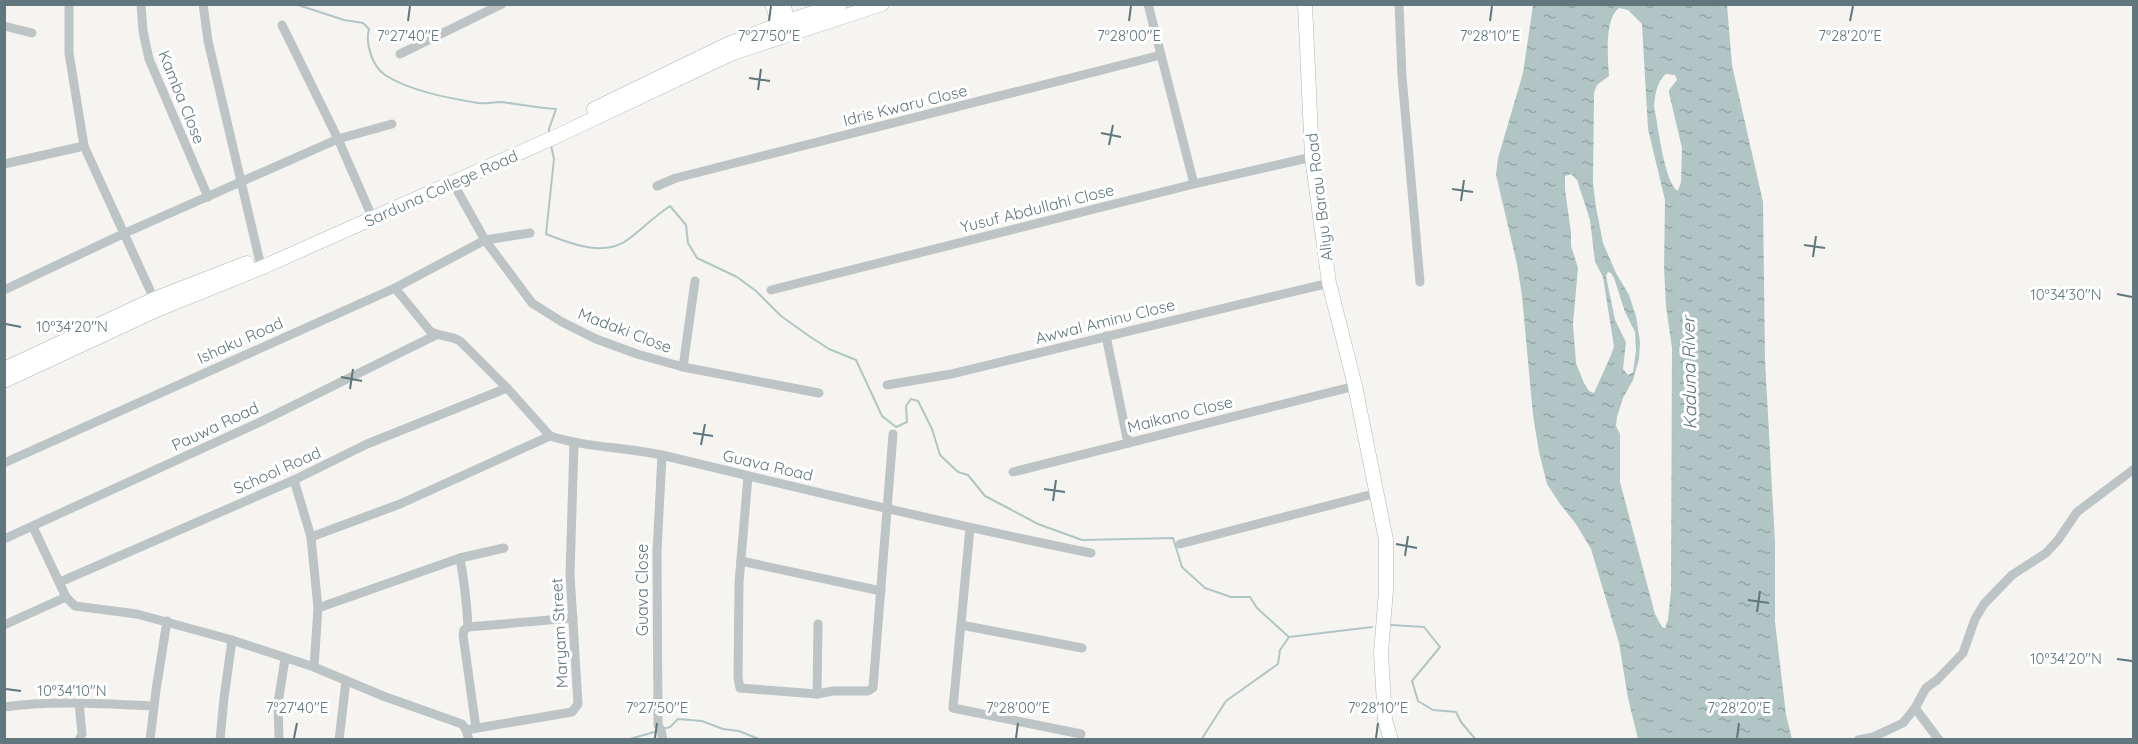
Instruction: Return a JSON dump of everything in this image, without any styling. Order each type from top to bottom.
[{"type":"street","points":[[69,4],[69,53],[84,146],[154,299]]},
{"type":"street","name":"Kamba Close","points":[[141,4],[143,31],[149,59],[208,197]]},
{"type":"street","points":[[203,4],[208,41],[261,262]]},
{"type":"street","points":[[400,54],[502,4]]},
{"type":"street","points":[[772,4],[783,22]]},
{"type":"street","points":[[783,4],[783,22]]},
{"type":"street","name":"Sarduna College Road","points":[[4,369],[154,299],[261,262],[453,183],[728,44],[783,22],[840,4]]},
{"type":"street","name":"Sarduna College Road","points":[[4,381],[369,210],[546,136],[733,53],[882,4]]},
{"type":"street","points":[[1148,4],[1194,183]]},
{"type":"street","name":"Aliyu Barau Road","points":[[1305,4],[1312,157],[1329,284],[1355,386],[1386,540],[1386,590],[1381,653],[1385,720],[1391,740]]},
{"type":"street","points":[[1399,4],[1402,76],[1420,282]]},
{"type":"street","points":[[282,25],[338,139],[369,210]]},
{"type":"street","points":[[4,26],[32,33]]},
{"type":"street","name":"Idris Kwaru Close","points":[[657,186],[688,175],[1161,55]]},
{"type":"street","points":[[4,290],[125,233],[338,139],[392,124]]},
{"type":"street","points":[[4,164],[84,146]]},
{"type":"street","name":"Yusuf Abdullahi Close","points":[[771,290],[1194,183],[1312,157]]},
{"type":"street","name":"Madaki Close","points":[[453,183],[485,240],[532,303],[562,322],[596,339],[683,368],[819,393]]},
{"type":"street","name":"Ishaku Road","points":[[4,463],[395,288],[485,240],[530,233]]},
{"type":"street","points":[[683,368],[695,281]]},
{"type":"street","name":"Awwal Aminu Close","points":[[887,385],[951,374],[1329,284]]},
{"type":"street","points":[[311,537],[400,504],[549,436],[507,388],[460,341],[436,335],[430,331],[395,288]]},
{"type":"street","name":"Pauwa Road","points":[[4,539],[258,423],[436,335]]},
{"type":"street","points":[[1106,336],[1128,443]]},
{"type":"street","name":"Maikano Close","points":[[1013,472],[1355,386]]},
{"type":"street","name":"School Road","points":[[60,582],[294,480],[367,444],[507,388]]},
{"type":"street","points":[[748,476],[741,561],[738,678],[740,688],[817,694],[834,691],[868,691],[873,688],[893,434]]},
{"type":"street","name":"Guava Road","points":[[549,436],[574,444],[662,455],[970,528],[1091,553]]},
{"type":"street","name":"Maryam Street","points":[[467,735],[476,728],[572,711],[578,704],[570,574],[574,444]]},
{"type":"street","name":"Guava Close","points":[[662,455],[657,552],[658,725],[663,740]]},
{"type":"street","points":[[1858,740],[1873,737],[1903,723],[1926,688],[1963,653],[1975,618],[1984,604],[2012,575],[2046,554],[2077,512],[2133,469]]},
{"type":"street","points":[[294,480],[311,537],[318,608],[314,667]]},
{"type":"street","points":[[1180,544],[1377,493]]},
{"type":"street","points":[[33,527],[66,597],[75,606],[137,614],[232,640],[314,667],[393,700],[462,724],[467,735]]},
{"type":"street","points":[[970,528],[953,708],[1081,734]]},
{"type":"street","points":[[318,608],[460,558],[504,548]]},
{"type":"street","points":[[460,558],[468,627]]},
{"type":"street","points":[[741,561],[881,591]]},
{"type":"street","points":[[4,625],[66,597]]},
{"type":"street","points":[[476,728],[464,630],[468,627],[573,618]]},
{"type":"street","points":[[150,740],[153,706],[167,621]]},
{"type":"street","points":[[817,694],[818,624]]},
{"type":"street","points":[[961,625],[1082,648]]},
{"type":"street","points":[[220,740],[232,640]]},
{"type":"street","points":[[279,740],[279,703],[285,659]]},
{"type":"street","points":[[339,740],[346,681]]},
{"type":"street","points":[[4,707],[24,704],[79,703],[153,706]]},
{"type":"street","points":[[79,703],[82,734],[79,740]]},
{"type":"street","points":[[1915,708],[1939,740]]},
{"type":"water","name":"Kaduna River","points":[[1533,5],[1727,5],[1732,65],[1763,202],[1765,360],[1775,543],[1775,622],[1786,715],[1792,739],[1638,739],[1628,698],[1619,643],[1591,549],[1547,484],[1539,452],[1533,415],[1522,296],[1517,264],[1496,175],[1498,158],[1523,73]],"holes":[[[1619,8],[1628,10],[1642,24],[1648,129],[1665,200],[1664,268],[1672,348],[1671,590],[1665,628],[1662,627],[1655,614],[1620,482],[1620,434],[1616,426],[1623,398],[1633,380],[1639,359],[1640,342],[1636,316],[1629,295],[1603,243],[1593,184],[1594,93],[1597,85],[1609,76],[1608,40],[1614,13]],[[1666,74],[1675,75],[1677,80],[1669,93],[1682,148],[1681,182],[1678,191],[1673,186],[1665,165],[1654,106],[1657,88]],[[1571,174],[1577,180],[1590,220],[1595,262],[1603,277],[1614,346],[1594,393],[1589,391],[1584,383],[1576,363],[1573,324],[1578,268],[1571,246],[1565,176]],[[1608,272],[1614,278],[1625,312],[1635,332],[1636,351],[1633,372],[1628,375],[1623,369],[1626,342],[1615,320],[1606,276]]]},
{"type":"waterway","points":[[295,4],[344,20],[363,23],[369,29],[369,47],[376,66],[395,81],[418,90],[478,103],[501,102],[556,109],[549,133]]},
{"type":"waterway","points":[[551,145],[554,159],[546,234],[577,245],[610,247],[630,238],[670,206],[686,225],[688,243],[697,258],[737,277],[756,291],[781,316],[809,336],[829,349],[856,360],[882,416],[896,427],[907,422],[906,406],[911,399],[918,401],[932,429],[940,455],[958,472],[968,475],[985,496],[1038,524],[1082,540],[1173,538],[1182,567],[1205,588],[1231,597],[1250,597],[1257,608],[1289,637],[1372,627]]},
{"type":"waterway","points":[[1391,625],[1424,627],[1440,647],[1412,681],[1418,701],[1433,710],[1456,712],[1476,740]]},
{"type":"waterway","points":[[1201,740],[1226,701],[1278,664],[1280,650],[1289,637]]},
{"type":"waterway","points":[[663,729],[670,727],[678,719],[702,721],[723,729],[739,731],[761,740]]},
{"type":"waterway","points":[[626,740],[658,731]]},
{"type":"waterway","points":[[897,740],[902,740]]}]
